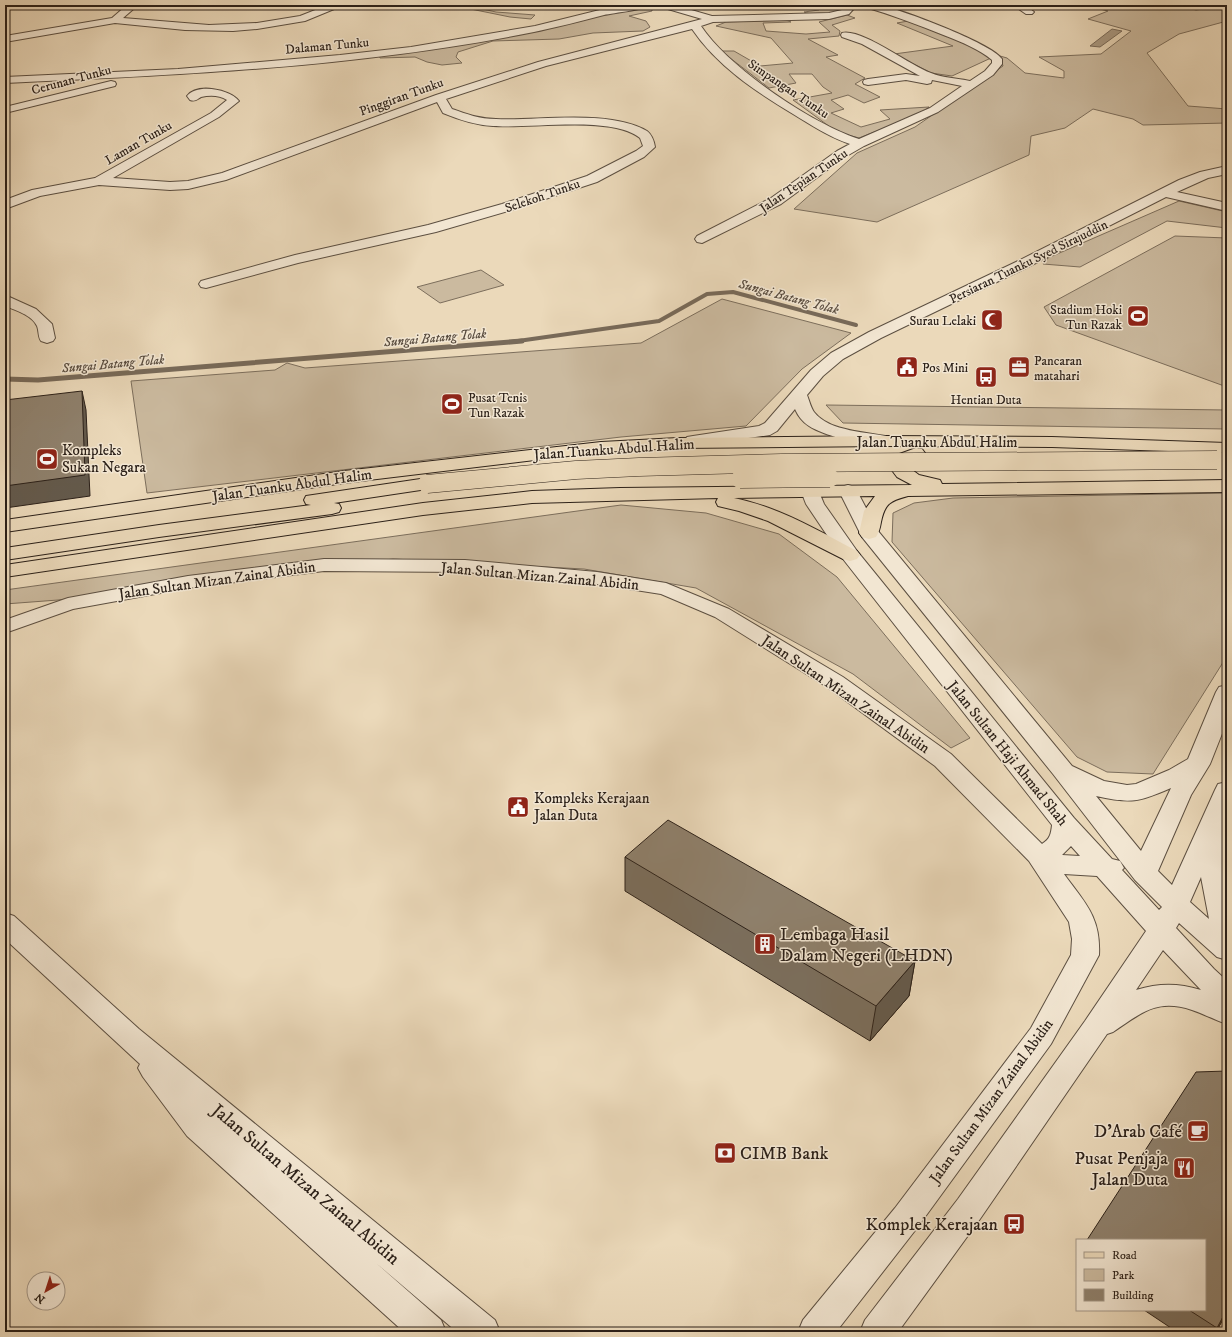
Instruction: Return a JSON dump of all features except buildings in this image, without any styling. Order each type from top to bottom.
[{"type":"main road","name":"Jalan Tuanku Abdul Halim","points":[[5,526],[344,476],[527,455],[885,441],[1052,442],[1225,458]]},
{"type":"main road","points":[[678,448],[786,453],[824,464],[840,477],[848,491]]},
{"type":"main road","points":[[678,448],[722,462],[732,470],[733,474],[730,480],[721,486],[708,490],[687,493]]},
{"type":"main road","points":[[928,451],[909,455],[900,460],[897,465],[908,477],[955,490]]},
{"type":"main road","points":[[810,492],[812,475],[824,464],[830,460],[854,452],[928,451],[1225,458]]},
{"type":"main road","name":"Jalan Tuanku Abdul Halim","points":[[5,543],[434,488],[1225,458]]},
{"type":"main road","points":[[5,538],[304,486],[344,476]]},
{"type":"main road","points":[[5,571],[423,509],[532,497],[620,494],[1227,486]]},
{"type":"main road","name":"Jalan Tuanku Abdul Halim","points":[[5,554],[167,530],[377,502],[434,488]]},
{"type":"main road","points":[[869,533],[873,511],[877,503],[890,495],[906,491]]},
{"type":"main road","points":[[620,494],[746,505],[794,524],[850,555]]},
{"type":"main road","points":[[5,571],[377,502]]},
{"type":"street","points":[[115,20],[133,5]]},
{"type":"street","points":[[5,39],[115,20],[208,27],[252,27],[280,24],[303,19],[336,5]]},
{"type":"street","points":[[542,5],[573,5]]},
{"type":"street","name":"Dalaman Tunku","points":[[5,80],[144,74],[340,58],[411,50],[535,29],[620,8],[647,5]]},
{"type":"street","points":[[664,5],[712,19],[829,16],[846,12],[852,5]]},
{"type":"street","name":"Jalan Tepian Tunku","points":[[702,239],[776,201],[811,178],[841,154],[860,143],[934,110],[989,72],[997,64],[997,59],[995,56],[966,41],[868,5]]},
{"type":"street","points":[[1018,5],[1030,12]]},
{"type":"street","name":"Pinggiran Tunku","points":[[99,181],[176,186],[188,185],[226,176],[440,97],[542,64],[670,30],[695,25],[712,19]]},
{"type":"street","name":"Simpangan Tunku","points":[[695,25],[699,33],[713,49],[755,85],[827,131],[860,143]]},
{"type":"street","points":[[846,35],[856,37],[873,45],[922,74],[970,84]]},
{"type":"street","name":"Cerunan Tunku","points":[[5,110],[81,92],[144,74]]},
{"type":"street","points":[[868,82],[909,77],[935,83],[940,87],[940,89],[922,107],[912,109]]},
{"type":"street","name":"Laman Tunku","points":[[5,205],[37,193],[99,181],[215,115],[233,101],[226,94],[216,93],[196,94],[193,96],[194,98]]},
{"type":"street","points":[[932,96],[950,98]]},
{"type":"street","name":"Selekoh Tunku","points":[[206,284],[295,259],[431,229],[507,208],[592,179],[640,154],[649,147],[648,140],[644,134],[630,128],[613,124],[592,122],[519,124],[475,121],[447,111],[440,97]]},
{"type":"street","name":"Persiaran Tuanku Syed Sirajuddin","points":[[678,448],[764,431],[771,427],[817,373],[837,356],[881,332],[1021,265],[1165,192],[1204,175],[1227,170]]},
{"type":"street","points":[[1165,192],[1227,207]]},
{"type":"street","points":[[5,300],[31,312],[44,324],[47,338]]},
{"type":"street","points":[[799,395],[807,415],[820,424],[846,434],[885,441]]},
{"type":"street","name":"Jalan Sultan Haji Ahmad Shah","points":[[848,491],[869,533],[1062,768],[1144,873],[1176,905],[1227,950]]},
{"type":"street","name":"Jalan Sultan Haji Ahmad Shah","points":[[810,492],[815,504],[850,555],[1065,824],[1204,977],[1227,997]]},
{"type":"street","name":"Jalan Sultan Mizan Zainal Abidin","points":[[5,627],[68,604],[188,582],[324,565],[464,566],[597,578],[666,589],[722,614],[772,642],[835,682],[943,760],[1040,859],[1082,920],[1086,939],[1085,955],[1041,1036],[906,1218],[815,1332]]},
{"type":"street","points":[[1040,859],[1144,873],[1179,796],[1198,764],[1227,692]]},
{"type":"street","points":[[1062,768],[1098,788],[1127,792],[1140,792],[1177,776],[1198,764]]},
{"type":"street","points":[[877,1332],[944,1244],[1162,931],[1176,905],[1227,790]]},
{"type":"street","points":[[1040,859],[1060,844],[1065,836],[1065,824]]},
{"type":"street","points":[[1210,831],[1215,885],[1225,930],[1227,933]]},
{"type":"street","name":"Jalan Sultan Mizan Zainal Abidin","points":[[5,923],[129,1037],[483,1332]]},
{"type":"street","points":[[1095,1029],[1145,998],[1161,994],[1187,998],[1211,1005],[1227,1013]]},
{"type":"street","name":"Jalan Sultan Mizan Zainal Abidin","points":[[129,1037],[198,1127],[429,1332]]},
{"type":"green space","points":[[451,5],[465,5],[496,12],[535,15],[531,19],[510,17]]},
{"type":"green space","points":[[823,5],[846,5],[842,9],[832,13],[821,15],[804,12],[819,10]]},
{"type":"green space","points":[[1084,5],[1178,5],[1196,10],[1227,5],[1227,21],[1179,34],[1147,53],[1188,106],[1227,109],[1227,123],[1143,125],[1133,119],[1093,109],[1065,128],[1031,136],[1029,155],[877,222],[794,209],[857,153],[915,127],[1003,66],[1000,56],[1007,58],[1025,73],[1064,78],[1064,71],[1039,57],[1101,54],[1131,31],[1088,19],[1108,11]]},
{"type":"green space","points":[[627,8],[652,8],[652,11],[629,16],[646,21],[650,27],[643,31],[593,33],[559,39],[493,41],[458,52],[456,57],[462,63],[442,65],[427,62],[415,57],[380,58],[379,55],[423,50]]},
{"type":"green space","points":[[847,15],[855,18],[832,25],[840,31],[839,36],[808,39],[838,55],[826,57],[865,78],[855,84],[880,97],[864,103],[848,95],[831,100],[844,109],[831,113],[861,127],[890,119],[880,110],[929,107],[920,114],[859,138],[837,132],[793,100],[832,93],[823,87],[812,74],[789,74],[796,83],[769,88],[721,51],[734,51],[760,66],[793,63],[771,38],[716,26],[726,22],[786,20],[791,22],[763,23],[766,31],[806,34],[830,32],[819,22]]},
{"type":"green space","points":[[908,21],[982,50],[991,58],[952,76],[931,73],[894,54],[953,46],[897,23]]},
{"type":"green space","points":[[1179,201],[1227,212],[1227,228],[1167,221],[1080,267],[1043,264],[1048,258]]},
{"type":"green space","name":"Stadium Hoki Tun Razak","points":[[1175,236],[1227,238],[1227,387],[1056,325],[1044,307]]},
{"type":"green space","points":[[481,270],[504,285],[440,303],[417,287]]},
{"type":"green space","name":"Pusat Tenis Tun Razak","points":[[722,299],[851,333],[802,369],[746,426],[621,437],[147,493],[131,381],[275,370],[287,363],[305,368],[641,343]]},
{"type":"green space","points":[[826,405],[1227,410],[1227,429],[843,423]]},
{"type":"green space","points":[[1227,493],[1227,656],[1153,774],[1107,772],[1077,757],[892,542],[893,513],[914,503],[953,498]]},
{"type":"green space","points":[[621,505],[706,513],[779,534],[837,577],[970,738],[951,748],[853,674],[696,588],[584,569],[393,559],[58,600],[5,604],[5,590]]},
{"type":"shaded area","points":[[1112,29],[1122,31],[1100,47],[1090,46]]},
{"type":"waterway","name":"Sungai Batang Tolak","points":[[513,342],[659,321],[707,294],[733,292],[856,325]]},
{"type":"waterway","name":"Sungai Batang Tolak","points":[[513,342],[522,341]]},
{"type":"waterway","name":"Sungai Batang Tolak","points":[[5,379],[38,380],[513,342]]},
{"type":"place","name":"Stadium Hoki Tun Razak","points":[[1138,316]]},
{"type":"place","name":"Surau Lelaki","points":[[992,320]]},
{"type":"place","name":"Pos Mini","points":[[907,367]]},
{"type":"place","name":"Pancaran matahari","points":[[1019,367]]},
{"type":"place","name":"Hentian Duta","points":[[986,377]]},
{"type":"place","name":"Pusat Tenis Tun Razak","points":[[452,404]]},
{"type":"place","name":"Kompleks Sukan Negara","points":[[47,459]]},
{"type":"place","name":"Kompleks Kerajaan Jalan Duta","points":[[518,807]]},
{"type":"place","name":"Lembaga Hasil Dalam Negeri (LHDN)","points":[[765,944]]},
{"type":"place","name":"D'Arab Café","points":[[1198,1131]]},
{"type":"place","name":"CIMB Bank","points":[[725,1153]]},
{"type":"place","name":"Pusat Penjaja Jalan Duta","points":[[1184,1168]]},
{"type":"place","name":"Komplek Kerajaan","points":[[1014,1224]]}]
